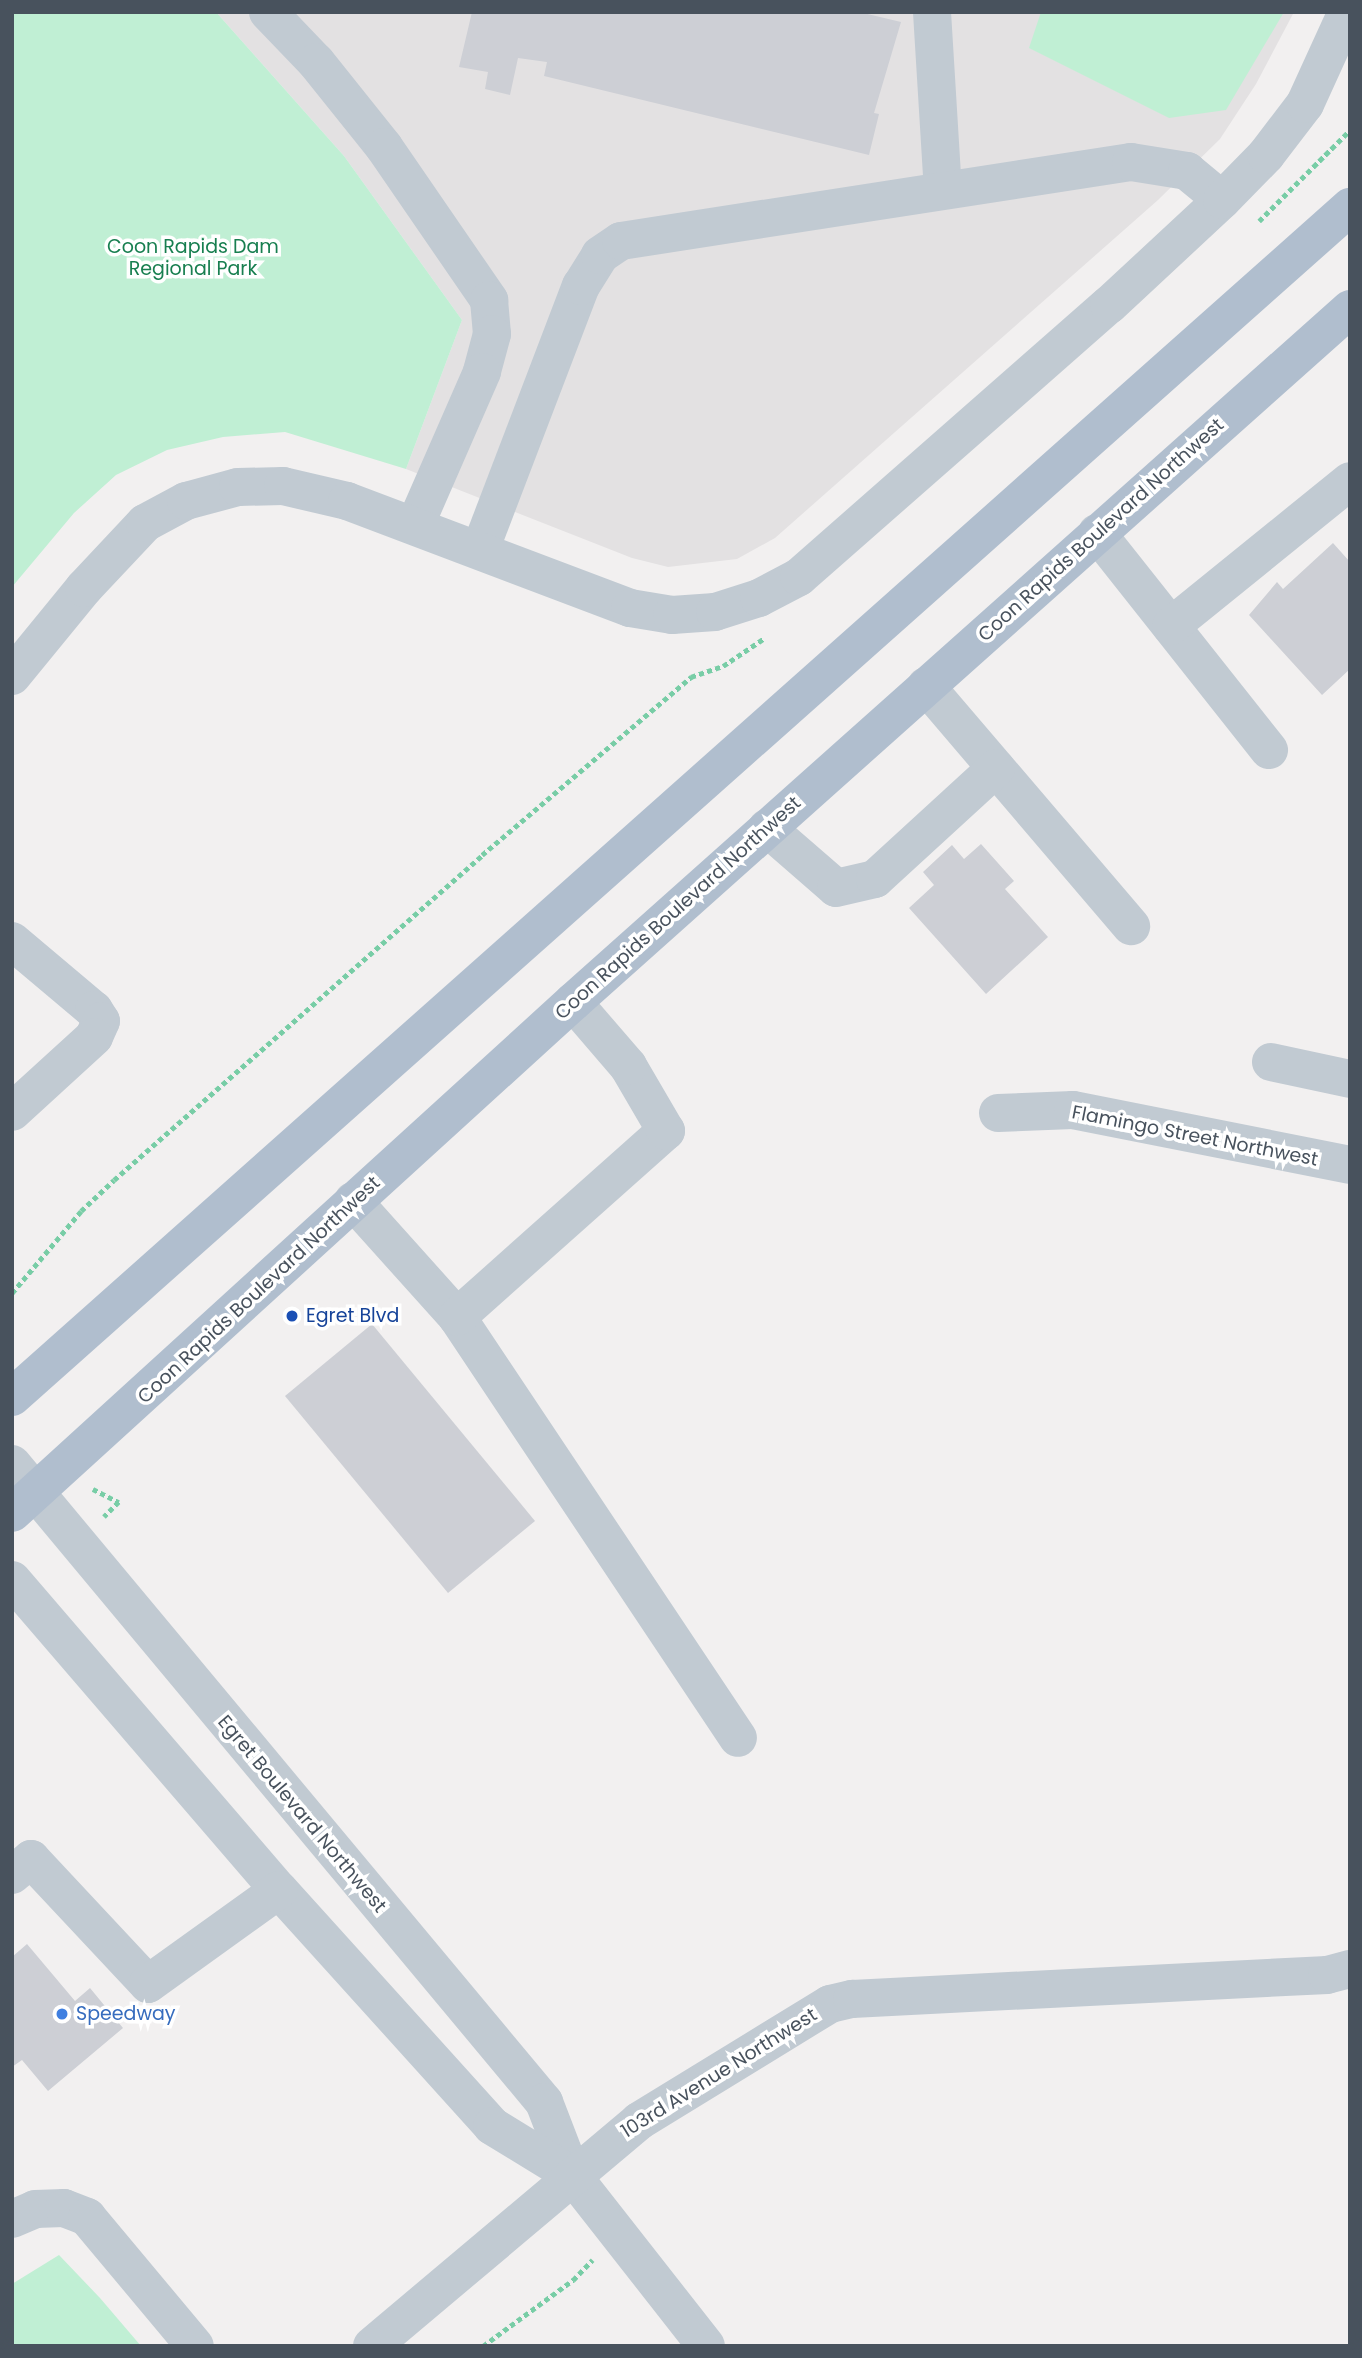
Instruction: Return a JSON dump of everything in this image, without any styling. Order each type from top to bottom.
[{"type":"main road","points":[[12,1397],[1350,207]]},
{"type":"main road","name":"Coon Rapids Boulevard Northwest","points":[[19,1490],[353,1201],[1350,309]]},
{"type":"street","points":[[268,12],[316,62],[384,147],[489,300],[492,334],[482,372],[415,525]]},
{"type":"street","points":[[932,12],[943,190]]},
{"type":"street","points":[[12,676],[130,536],[186,501],[239,488],[283,486],[312,490],[415,525],[630,608],[672,615],[715,612],[759,598],[808,569],[1099,314],[1222,200],[1266,155],[1305,104],[1348,12]]},
{"type":"street","points":[[480,550],[581,286],[600,254],[621,241],[1131,162],[1187,171],[1222,200]]},
{"type":"street","points":[[1171,626],[1350,481]]},
{"type":"street","points":[[1097,533],[1269,750]]},
{"type":"street","points":[[926,686],[1131,926]]},
{"type":"street","points":[[767,828],[836,888],[875,879],[996,768]]},
{"type":"street","points":[[12,1112],[94,1037],[101,1021],[94,1010],[16,953]]},
{"type":"street","points":[[457,1317],[666,1131],[628,1066],[573,1002]]},
{"type":"street","points":[[1271,1062],[1350,1079]]},
{"type":"street","name":"Flamingo Street Northwest","points":[[998,1113],[1073,1110],[1350,1165]]},
{"type":"street","points":[[353,1201],[457,1317],[738,1738]]},
{"type":"street","name":"Egret Boulevard Northwest","points":[[19,1490],[544,2102],[572,2175],[706,2346]]},
{"type":"street","name":"Egret Boulevard Northwest","points":[[12,1580],[279,1890],[492,2126],[572,2175]]},
{"type":"street","points":[[18,1858],[148,1984],[279,1890]]},
{"type":"street","name":"103rd Avenue Northwest","points":[[372,2346],[639,2121],[830,2004],[852,1999],[1327,1975],[1350,1969]]},
{"type":"street","points":[[12,2219],[35,2209],[64,2208],[87,2217],[195,2346]]},
{"type":"path","points":[[1248,231],[1350,130]]},
{"type":"path","points":[[12,1293],[81,1211],[114,1180],[482,855],[691,677],[723,666],[768,636]]},
{"type":"path","points":[[483,2346],[569,2283]]},
{"type":"shaded area","points":[[216,12],[1294,12],[1256,84],[1220,139],[1158,200],[775,538],[737,559],[668,567],[632,558],[406,469],[462,320],[344,156]]},
{"type":"green space","name":"Coon Rapids Dam Regional Park","points":[[12,12],[216,12],[344,156],[462,320],[406,469],[285,432],[223,437],[167,450],[116,475],[74,513],[12,587]]},
{"type":"green space","points":[[1041,12],[1284,12],[1226,110],[1169,118],[1029,48]]},
{"type":"green space","points":[[59,2255],[141,2346],[12,2346],[12,2284]]},
{"type":"building","points":[[472,12],[859,12],[901,22],[874,113],[879,114],[869,155],[544,76],[547,62],[518,58],[510,95],[485,89],[488,72],[459,67]]},
{"type":"building","points":[[1333,543],[1350,562],[1350,669],[1322,695],[1249,615],[1277,582],[1283,589]]},
{"type":"building","points":[[981,844],[1014,881],[1005,889],[1048,937],[986,994],[909,908],[934,885],[923,872],[952,845],[964,859]]},
{"type":"building","points":[[372,1324],[535,1521],[448,1593],[285,1396]]},
{"type":"building","name":"Speedway","points":[[27,1944],[75,2001],[90,1988],[123,2028],[48,2091],[22,2060],[12,2067],[12,1957]]},
{"type":"place","name":"Egret Blvd","points":[[292,1316]]},
{"type":"place","name":"Speedway","points":[[62,2014]]}]
